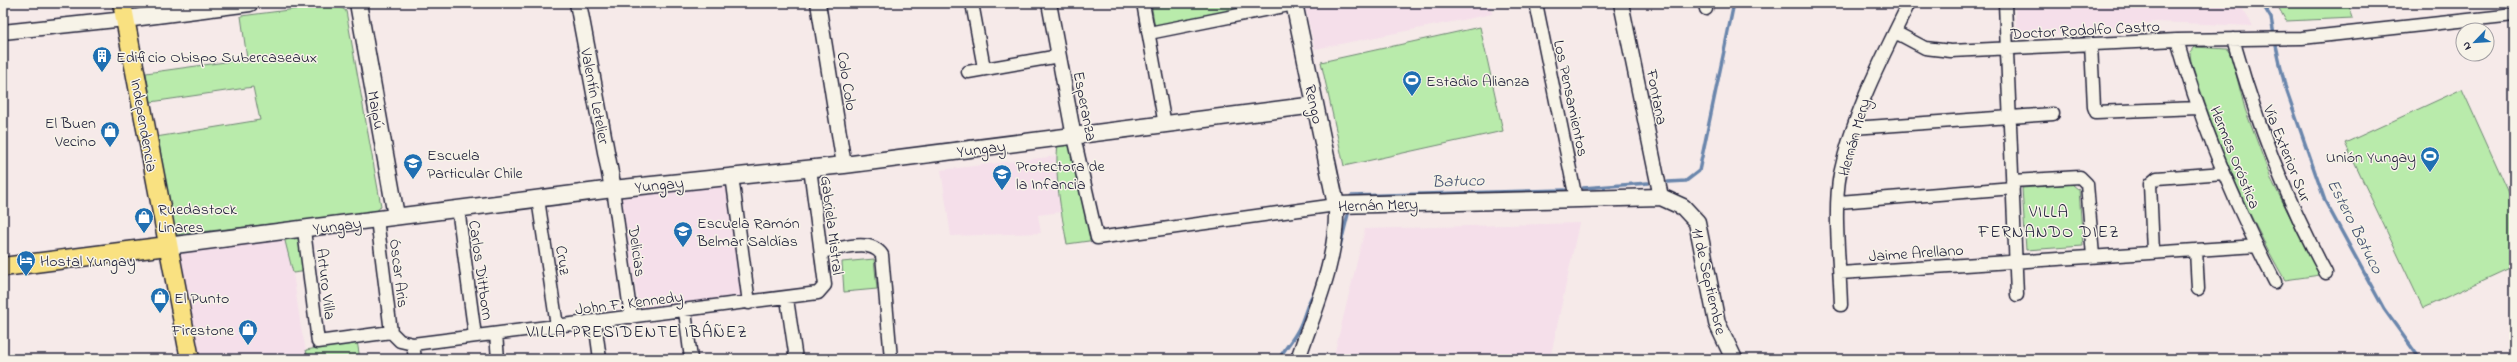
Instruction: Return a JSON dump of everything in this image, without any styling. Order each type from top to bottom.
[{"type":"main road","points":[[124,11],[250,3]]},
{"type":"main road","name":"Maipú","points":[[358,3],[396,216]]},
{"type":"main road","name":"Valentín Letelier","points":[[578,3],[613,189]]},
{"type":"main road","name":"Rengo","points":[[1294,4],[1336,205]]},
{"type":"main road","name":"Independencia","points":[[124,11],[167,246],[190,359]]},
{"type":"main road","name":"Yungay","points":[[3,267],[304,230],[458,208],[613,189],[844,165],[1074,137],[1315,105]]},
{"type":"main road","name":"Hernán Mery","points":[[1336,205],[1660,197]]},
{"type":"main road","name":"11 de Septiembre","points":[[1660,197],[1683,207],[1697,222],[1717,323],[1734,359]]},
{"type":"main road","points":[[136,250],[156,261],[175,283]]},
{"type":"street","name":"Colo Colo","points":[[818,3],[844,165]]},
{"type":"street","points":[[972,3],[984,68]]},
{"type":"street","name":"Esperanza","points":[[1049,3],[1074,137],[1097,238]]},
{"type":"street","points":[[1143,3],[1165,125]]},
{"type":"street","name":"Los Pensamientos","points":[[1536,3],[1576,199]]},
{"type":"street","name":"Fontana","points":[[1621,3],[1660,197]]},
{"type":"street","name":"Hernán Mery","points":[[1841,304],[1839,202],[1840,175],[1853,128],[1872,79],[1909,3]]},
{"type":"street","points":[[2005,3],[2017,295]]},
{"type":"street","points":[[1149,33],[1294,4]]},
{"type":"street","points":[[3,32],[124,11]]},
{"type":"street","name":"Doctor Rodolfo Castro","points":[[1895,32],[1917,45],[1934,50],[2007,49],[2177,40],[2267,39],[2282,37],[2302,38],[2514,15]]},
{"type":"street","name":"Vía Exterior Sur","points":[[2232,39],[2270,155],[2295,213],[2326,273]]},
{"type":"street","name":"Hermes Oróstica","points":[[2177,40],[2198,108],[2224,173],[2257,246],[2276,282]]},
{"type":"street","points":[[2090,44],[2096,112],[2198,108]]},
{"type":"street","points":[[968,72],[1059,56]]},
{"type":"street","points":[[1853,128],[2053,114]]},
{"type":"street","name":"Gabriela Mistral","points":[[810,168],[822,252],[825,285]]},
{"type":"street","points":[[2153,252],[2150,184],[2157,178],[2224,173]]},
{"type":"street","points":[[732,176],[749,303]]},
{"type":"street","points":[[1839,202],[2080,178],[2087,184],[2093,256]]},
{"type":"street","name":"Delicias","points":[[613,189],[631,317]]},
{"type":"street","name":"Cruz","points":[[538,199],[557,326]]},
{"type":"street","points":[[1298,359],[1331,264],[1336,240],[1336,205]]},
{"type":"street","name":"Hernán Mery","points":[[1097,238],[1336,205]]},
{"type":"street","name":"Carlos Dittborn","points":[[458,208],[475,336]]},
{"type":"street","name":"Óscar Aris","points":[[377,219],[391,332]]},
{"type":"street","name":"Arturo Villa","points":[[304,230],[318,342],[391,332]]},
{"type":"street","points":[[822,252],[869,245],[877,248],[882,254],[891,359]]},
{"type":"street","name":"Jaime Arellano","points":[[1840,273],[2257,246]]},
{"type":"street","points":[[2196,250],[2198,289]]},
{"type":"street","name":"John F. Kennedy","points":[[413,344],[787,299],[818,293],[825,285]]},
{"type":"street","points":[[787,299],[796,359]]},
{"type":"street","points":[[685,311],[691,359]]},
{"type":"street","points":[[595,322],[600,359]]},
{"type":"street","points":[[391,332],[400,341],[413,344],[415,359]]},
{"type":"street","points":[[496,334],[498,359]]},
{"type":"shaded area","points":[[1304,3],[1490,3],[1492,14],[1315,49]]},
{"type":"shaded area","points":[[2015,3],[2239,3],[2253,26],[2156,22],[2017,38]]},
{"type":"shaded area","name":"Protectora de la Infancia","points":[[1057,156],[1061,212],[1038,215],[1041,233],[951,236],[941,170]]},
{"type":"shaded area","name":"Escuela Ramón Belmar Saldías","points":[[727,185],[746,301],[640,315],[621,196]]},
{"type":"shaded area","points":[[1579,223],[1550,359],[1333,359],[1365,229]]},
{"type":"shaded area","points":[[284,237],[293,273],[301,328],[308,359],[199,359],[177,250]]},
{"type":"green space","points":[[1151,3],[1272,3],[1155,28]]},
{"type":"green space","points":[[2276,3],[2348,3],[2353,18],[2286,21]]},
{"type":"green space","points":[[336,4],[346,11],[381,206],[376,212],[175,235],[156,137],[260,120],[253,87],[151,102],[146,73],[247,59],[241,16]]},
{"type":"green space","name":"Estadio Alianza","points":[[1480,27],[1503,131],[1344,166],[1321,62]]},
{"type":"green space","points":[[2195,47],[2227,49],[2231,55],[2245,109],[2271,179],[2320,275],[2285,280],[2270,254],[2256,227],[2220,145],[2191,61],[2190,53]]},
{"type":"green space","name":"Unión Yungay","points":[[2462,89],[2514,204],[2514,266],[2423,308],[2345,143]]},
{"type":"green space","points":[[1072,140],[1096,240],[1067,244],[1059,194],[1057,155],[1058,143]]},
{"type":"green space","points":[[2072,184],[2079,190],[2083,246],[2026,250],[2022,188]]},
{"type":"green space","points":[[301,235],[308,271],[293,273],[284,237]]},
{"type":"green space","points":[[874,259],[877,289],[844,292],[842,262]]},
{"type":"green space","points":[[357,341],[360,359],[308,359],[306,350]]},
{"type":"waterway","name":"Batuco","points":[[1668,182],[1686,181],[1699,171],[1734,3]]},
{"type":"waterway","name":"Estero Batuco","points":[[2262,3],[2271,18],[2274,35]]},
{"type":"waterway","name":"Estero Batuco","points":[[2275,41],[2285,86],[2325,201],[2384,309],[2420,359]]},
{"type":"waterway","name":"Batuco","points":[[1583,188],[1648,183]]},
{"type":"waterway","name":"Batuco","points":[[1351,196],[1565,190]]},
{"type":"waterway","name":"Batuco","points":[[1339,250],[1348,214]]},
{"type":"waterway","name":"Batuco","points":[[1279,359],[1298,330],[1308,304],[1317,289]]},
{"type":"place","name":"Edificio Obispo Subercaseaux","points":[[102,73]]},
{"type":"place","name":"Estadio Alianza","points":[[1412,97]]},
{"type":"place","name":"El Buen Vecino","points":[[110,148]]},
{"type":"place","name":"Unión Yungay","points":[[2430,173]]},
{"type":"place","name":"Escuela Particular Chile","points":[[413,180]]},
{"type":"place","name":"Protectora de la Infancia","points":[[1002,191]]},
{"type":"place","name":"Ruedastock Linares","points":[[144,234]]},
{"type":"place","name":"Escuela Ramón Belmar Saldías","points":[[683,248]]},
{"type":"place","name":"Hostal Yungay","points":[[26,277]]},
{"type":"place","name":"El Punto","points":[[160,314]]},
{"type":"place","name":"Firestone","points":[[248,346]]},
{"type":"district","name":"VILLA FERNANDO DIEZ","points":[[2049,221]]},
{"type":"district","name":"VILLA PRESIDENTE IBÁÑEZ","points":[[637,331]]}]
